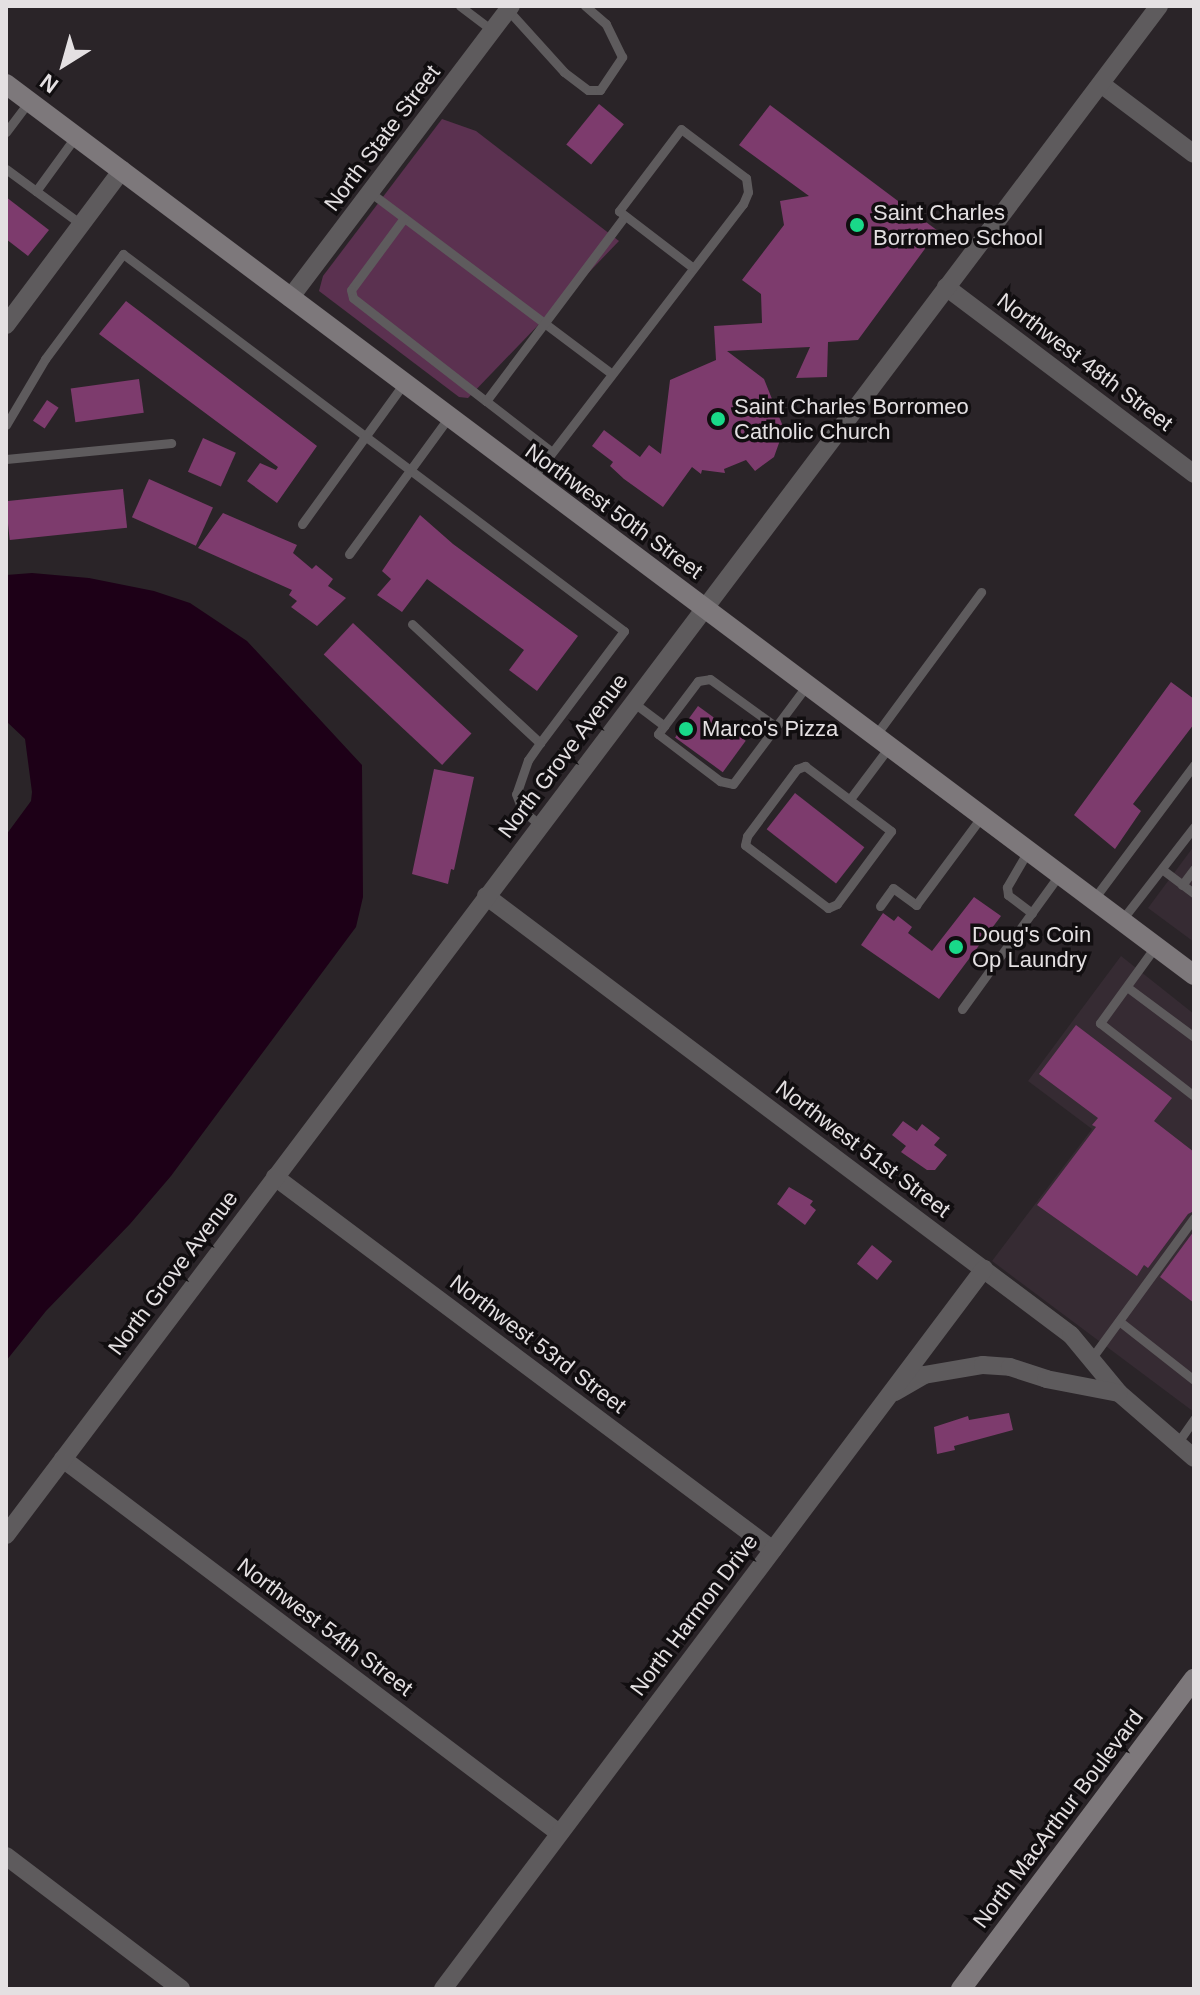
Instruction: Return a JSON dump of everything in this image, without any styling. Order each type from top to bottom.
[{"type":"main road","name":"Northwest 50th Street","points":[[6,84],[1194,975]]},
{"type":"main road","name":"North MacArthur Boulevard","points":[[961,1989],[1194,1679]]},
{"type":"street","name":"North Grove Avenue","points":[[6,1535],[1159,6]]},
{"type":"street","name":"North State Street","points":[[290,298],[510,8]]},
{"type":"street","points":[[1101,84],[1194,154]]},
{"type":"street","points":[[6,325],[122,170]]},
{"type":"street","name":"Northwest 48th Street","points":[[946,287],[1194,474]]},
{"type":"street","name":"Northwest 51st Street","points":[[486,896],[1071,1335],[1119,1393],[1194,1458]]},
{"type":"street","name":"Northwest 53rd Street","points":[[275,1177],[773,1550]]},
{"type":"street","name":"North Harmon Drive","points":[[443,1989],[984,1269]]},
{"type":"street","points":[[889,1395],[924,1375],[983,1365],[1010,1367],[1046,1379],[1119,1393]]},
{"type":"street","name":"Northwest 54th Street","points":[[63,1459],[559,1833]]},
{"type":"street","points":[[6,1856],[181,1989]]},
{"type":"lane","points":[[460,6],[493,31]]},
{"type":"lane","points":[[510,8],[564,72],[588,90],[600,90],[622,57],[606,24],[585,6]]},
{"type":"lane","points":[[6,132],[29,101]]},
{"type":"lane","points":[[531,480],[743,204],[748,192],[746,178],[681,129],[619,211],[692,267]]},
{"type":"lane","points":[[36,191],[76,136]]},
{"type":"lane","points":[[6,169],[81,224]]},
{"type":"lane","points":[[371,193],[611,373]]},
{"type":"lane","points":[[486,401],[625,216]]},
{"type":"lane","points":[[404,218],[351,290],[353,298],[552,452]]},
{"type":"lane","points":[[6,425],[45,359],[123,254],[624,631],[528,760],[516,794],[522,810],[541,826]]},
{"type":"lane","points":[[302,524],[404,383]]},
{"type":"lane","points":[[349,554],[449,417]]},
{"type":"lane","points":[[6,459],[171,443]]},
{"type":"lane","points":[[850,799],[882,741],[981,592]]},
{"type":"lane","points":[[412,624],[540,743]]},
{"type":"lane","points":[[775,726],[710,679],[698,681],[658,734],[720,781],[733,784],[807,685]]},
{"type":"lane","points":[[634,703],[664,726]]},
{"type":"lane","points":[[1093,900],[1194,765]]},
{"type":"lane","points":[[808,767],[850,799],[891,831],[837,904],[823,906],[745,845],[747,836],[797,769],[808,767]]},
{"type":"lane","points":[[880,906],[893,888],[916,905],[982,816]]},
{"type":"lane","points":[[1121,921],[1194,827]]},
{"type":"lane","points":[[1028,851],[1007,887],[1008,895],[1032,913]]},
{"type":"lane","points":[[1182,885],[1194,869]]},
{"type":"lane","points":[[1163,870],[1194,893]]},
{"type":"lane","points":[[962,1009],[1059,875]]},
{"type":"lane","points":[[1155,947],[1100,1023],[1194,1096]]},
{"type":"lane","points":[[1127,987],[1194,1037]]},
{"type":"lane","points":[[1091,1359],[1194,1218]]},
{"type":"lane","points":[[1119,1321],[1194,1380]]},
{"type":"lane","points":[[1176,1445],[1194,1419]]},
{"type":"shaded area","points":[[442,119],[476,131],[619,241],[468,398],[459,397],[319,291],[323,276]]},
{"type":"shaded area","points":[[32,573],[89,578],[154,591],[190,603],[247,641],[362,765],[363,897],[356,927],[171,1176],[130,1224],[46,1311],[6,1361],[6,835],[31,801],[32,792],[25,739],[6,721],[6,575]]},
{"type":"shaded area","points":[[1194,846],[1194,942],[1148,908]]},
{"type":"shaded area","points":[[1121,956],[1194,1014],[1194,1412],[992,1261],[1092,1129],[1028,1081]]},
{"type":"building","points":[[599,104],[624,124],[591,165],[566,144]]},
{"type":"building","name":"Saint Charles Borromeo School","points":[[770,105],[938,231],[858,340],[828,342],[827,377],[796,378],[810,347],[727,351],[764,379],[784,429],[774,457],[755,471],[746,460],[724,469],[725,473],[702,470],[701,474],[692,467],[663,507],[624,479],[610,466],[613,462],[592,446],[604,430],[640,457],[649,445],[661,454],[670,380],[716,360],[714,326],[762,323],[761,294],[742,280],[784,225],[780,201],[809,196],[739,145]]},
{"type":"building","points":[[6,197],[49,230],[28,256],[6,239]]},
{"type":"building","points":[[126,301],[317,446],[277,503],[247,481],[260,463],[276,470],[278,467],[99,334]]},
{"type":"building","points":[[139,379],[144,413],[75,422],[71,389]]},
{"type":"building","points":[[47,400],[59,408],[45,429],[33,421]]},
{"type":"building","points":[[203,438],[236,453],[221,486],[188,472]]},
{"type":"building","points":[[149,479],[213,507],[196,546],[132,517]]},
{"type":"building","points":[[123,489],[127,528],[10,540],[6,501]]},
{"type":"building","points":[[223,513],[297,545],[293,553],[312,569],[316,565],[333,579],[328,586],[346,598],[317,626],[291,607],[297,601],[289,595],[292,590],[198,548]]},
{"type":"building","points":[[420,515],[453,544],[578,636],[537,691],[509,670],[524,650],[427,579],[402,612],[377,595],[391,579],[382,571]]},
{"type":"building","points":[[353,623],[471,733],[442,765],[324,654]]},
{"type":"building","points":[[1171,682],[1194,699],[1194,724],[1133,804],[1141,811],[1115,849],[1074,815]]},
{"type":"building","points":[[698,706],[746,741],[723,772],[675,738]]},
{"type":"building","points":[[434,769],[474,777],[454,870],[451,869],[448,884],[412,874]]},
{"type":"building","points":[[795,793],[864,847],[836,883],[767,829]]},
{"type":"building","points":[[974,897],[1001,916],[939,999],[861,945],[883,913],[894,921],[898,916],[912,927],[908,933],[932,951]]},
{"type":"building","points":[[1076,1025],[1172,1098],[1154,1121],[1194,1152],[1194,1211],[1188,1214],[1148,1268],[1144,1265],[1137,1276],[1037,1205],[1096,1127],[1092,1125],[1098,1118],[1039,1074]]},
{"type":"building","points":[[903,1121],[917,1131],[922,1124],[940,1138],[934,1145],[947,1155],[935,1170],[927,1170],[901,1152],[906,1146],[892,1135]]},
{"type":"building","points":[[789,1187],[813,1201],[810,1205],[816,1210],[805,1225],[777,1204]]},
{"type":"building","points":[[1194,1231],[1194,1303],[1160,1277]]},
{"type":"building","points":[[872,1245],[892,1261],[877,1280],[857,1264]]},
{"type":"building","points":[[1009,1413],[1013,1430],[954,1446],[955,1450],[937,1454],[934,1427],[968,1416],[969,1420]]},
{"type":"place","name":"Saint Charles Borromeo School","points":[[857,225]]},
{"type":"place","name":"Saint Charles Borromeo Catholic Church","points":[[718,419]]},
{"type":"place","name":"Marco's Pizza","points":[[686,729]]},
{"type":"place","name":"Doug's Coin Op Laundry","points":[[956,947]]}]
